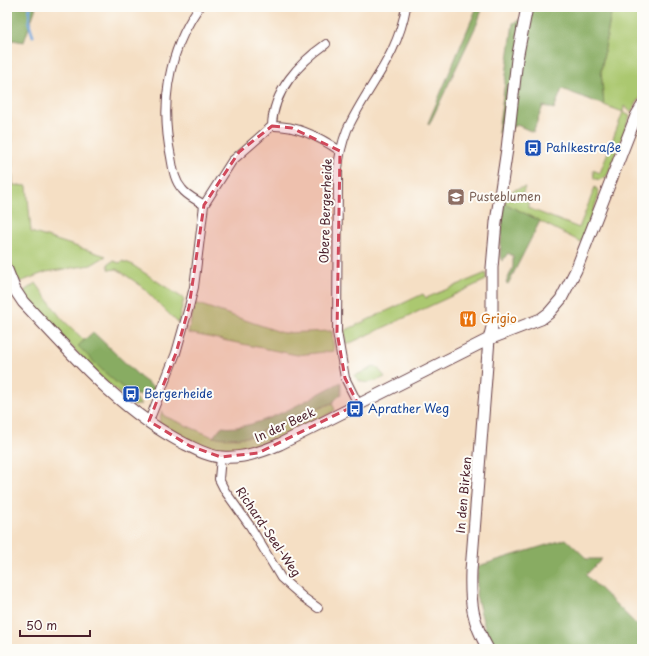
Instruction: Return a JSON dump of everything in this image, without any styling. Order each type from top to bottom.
[{"type":"street","points":[[199,7],[186,29],[175,55],[168,80],[165,111],[168,141],[175,176],[182,189],[204,205]]},
{"type":"street","name":"Obere Bergerheide","points":[[358,404],[345,378],[337,332],[337,181],[340,151],[347,130],[384,68],[398,39],[406,7]]},
{"type":"street","points":[[489,339],[492,327],[492,268],[496,222],[508,142],[517,60],[527,7]]},
{"type":"street","points":[[272,126],[272,114],[283,88],[295,70],[310,55],[326,44]]},
{"type":"street","points":[[489,339],[541,319],[549,314],[561,299],[576,270],[636,116],[642,106]]},
{"type":"street","points":[[149,421],[176,353],[188,312],[194,281],[204,205],[232,161],[272,126],[292,128],[305,132],[340,151]]},
{"type":"street","name":"In der Beek","points":[[7,270],[15,290],[23,302],[92,375],[118,398],[168,435],[184,444],[221,457],[258,453],[280,444],[489,339]]},
{"type":"street","name":"In den Birken","points":[[488,649],[472,614],[470,596],[489,339]]},
{"type":"street","name":"Richard-Seel-Weg","points":[[221,457],[220,479],[225,491],[250,526],[281,578],[300,595],[318,608]]},
{"type":"highlighted area","points":[[272,126],[292,128],[340,151],[337,332],[345,378],[358,404],[258,453],[221,457],[190,446],[149,421],[176,353],[189,307],[204,205],[239,152]]},
{"type":"green space","points":[[7,7],[36,7],[24,42],[7,39]]},
{"type":"green space","points":[[477,7],[483,7],[477,24],[429,125],[428,123]]},
{"type":"green space","points":[[531,7],[612,7],[601,71],[604,105],[562,89],[554,109],[543,106],[533,132],[517,125],[498,133],[513,23],[530,15]]},
{"type":"green space","points":[[612,7],[642,7],[642,95],[631,112],[624,106],[623,112],[604,105],[601,71]]},
{"type":"green space","points":[[7,39],[12,40],[10,45],[8,78],[13,185],[27,186],[31,232],[106,256],[91,265],[46,272],[20,282],[14,275],[7,242]]},
{"type":"green space","points":[[623,112],[630,116],[607,176],[599,180],[594,178],[593,170],[600,173]]},
{"type":"green space","points":[[525,187],[521,198],[528,200],[528,208],[579,228],[595,187],[599,195],[581,242],[504,203],[513,190]]},
{"type":"green space","points":[[504,203],[540,221],[508,284],[506,283],[513,267],[513,256],[508,253],[502,261],[500,255]]},
{"type":"green space","points":[[113,261],[120,263],[122,261],[131,264],[184,299],[178,323],[140,285],[117,269],[109,270],[108,264]]},
{"type":"green space","points":[[486,273],[486,280],[346,345],[344,331],[423,294],[426,298]]},
{"type":"green space","points":[[36,283],[61,318],[84,340],[79,346],[141,404],[134,406],[102,378],[30,303],[24,291]]},
{"type":"green space","points":[[195,303],[283,333],[332,331],[334,351],[297,355],[188,333]]},
{"type":"green space","points":[[93,332],[141,378],[155,388],[144,395],[136,395],[122,387],[98,366],[78,346]]},
{"type":"green space","points":[[376,366],[385,377],[373,382],[361,382],[354,376]]},
{"type":"green space","points":[[341,382],[341,394],[332,403],[247,437],[213,437],[221,427],[235,427],[266,419],[298,405]]},
{"type":"green space","points":[[332,403],[335,410],[334,411],[289,436],[255,449],[239,452],[222,452],[199,446],[159,423],[162,410],[164,416],[213,437],[238,438],[254,435]]},
{"type":"green space","points":[[566,539],[587,559],[602,559],[586,575],[642,630],[642,649],[495,649],[486,632],[476,595],[478,566]]},
{"type":"waterway","points":[[30,7],[29,23],[33,36]]},
{"type":"place","name":"Pahlkestraße","points":[[533,148]]},
{"type":"place","name":"Pusteblumen","points":[[456,197]]},
{"type":"place","name":"Grigio","points":[[468,319]]},
{"type":"place","name":"Bergerheide","points":[[131,394]]},
{"type":"place","name":"Aprather Weg","points":[[355,409]]}]
